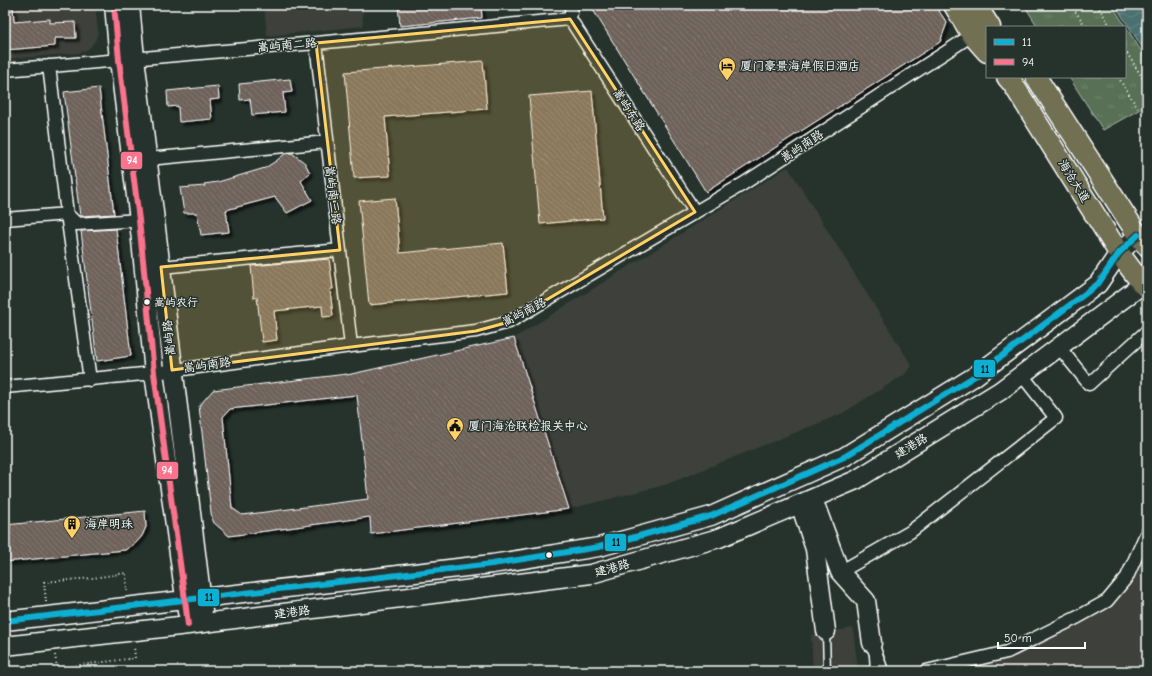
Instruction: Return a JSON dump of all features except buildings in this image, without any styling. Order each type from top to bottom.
[{"type":"main road","name":"嵩屿路","points":[[114,5],[148,159],[172,370],[196,624]]},
{"type":"main road","name":"嵩屿路","points":[[130,5],[127,59],[139,220],[154,372],[193,599]]},
{"type":"main road","points":[[954,5],[981,31]]},
{"type":"main road","points":[[976,5],[986,48]]},
{"type":"main road","name":"海沧大道","points":[[1008,78],[1119,253],[1145,283]]},
{"type":"main road","name":"海沧大道","points":[[1037,78],[1144,239]]},
{"type":"main road","name":"建港路","points":[[5,621],[492,564],[592,548],[711,516],[844,457],[975,376],[1098,284],[1119,253],[1144,239]]},
{"type":"main road","name":"建港路","points":[[5,646],[196,624],[591,574],[719,538],[856,480],[1000,391],[1145,283]]},
{"type":"main road","points":[[807,501],[840,572],[866,601],[872,643]]},
{"type":"main road","points":[[807,501],[826,631]]},
{"type":"street","points":[[570,19],[572,5]]},
{"type":"street","name":"嵩屿南二路","points":[[5,70],[570,19]]},
{"type":"street","name":"嵩屿东路","points":[[570,19],[695,212]]},
{"type":"street","name":"嵩屿南路","points":[[5,387],[90,380],[351,346],[476,332],[509,322],[743,184],[981,31]]},
{"type":"street","name":"嵩屿南三路","points":[[316,43],[351,346]]},
{"type":"street","points":[[50,66],[67,214],[90,380]]},
{"type":"street","points":[[148,159],[327,142]]},
{"type":"street","points":[[5,219],[67,214],[77,224],[139,220]]},
{"type":"street","points":[[161,267],[340,250]]},
{"type":"street","points":[[1059,347],[1089,384],[1147,331]]},
{"type":"street","points":[[840,572],[910,532],[1056,418],[1022,375]]},
{"type":"street","points":[[926,671],[1007,652],[1107,601],[1127,577],[1147,532]]},
{"type":"street","points":[[872,643],[882,671]]},
{"type":"lane","points":[[826,631],[827,671]]},
{"type":"lane","points":[[872,643],[874,671]]},
{"type":"path","points":[[1071,5],[1085,26]]},
{"type":"path","points":[[1097,5],[1110,26]]},
{"type":"path","points":[[1126,52],[1147,85]]},
{"type":"path","points":[[1119,78],[1139,110]]},
{"type":"path","points":[[47,616],[44,582],[93,578],[126,573],[129,607]]},
{"type":"path","points":[[57,668],[136,658]]},
{"type":"highlighted area","points":[[570,19],[695,212],[509,322],[476,331],[172,370],[161,267],[340,250],[316,43]]},
{"type":"shaded area","points":[[5,5],[95,5],[98,31],[96,39],[87,50],[79,53],[5,59]]},
{"type":"shaded area","points":[[264,5],[362,5],[363,26],[267,36]]},
{"type":"shaded area","points":[[788,167],[912,366],[904,375],[841,414],[665,485],[569,509],[514,338]]},
{"type":"shaded area","points":[[1147,543],[1147,671],[908,671],[1006,648],[1106,598]]},
{"type":"shaded area","points":[[853,628],[858,671],[813,671],[811,635]]},
{"type":"green space","points":[[1024,5],[1112,5],[1125,26],[1037,26]]},
{"type":"green space","points":[[1126,27],[1147,60],[1147,110],[1144,107],[1103,130],[1070,78],[1126,78]]},
{"type":"water","points":[[1115,5],[1147,5],[1147,55]]},
{"type":"transit line","name":"94","points":[[114,5],[119,60],[139,220],[154,373],[188,625]]},
{"type":"transit line","name":"11","points":[[5,621],[492,564],[599,547],[711,516],[844,457],[975,376],[1098,284],[1119,253],[1138,235]]},
{"type":"place","name":"厦门豪景海岸假日酒店","points":[[727,81]]},
{"type":"place","name":"嵩屿农行","points":[[147,302]]},
{"type":"place","name":"厦门海沧联检报关中心","points":[[455,441]]},
{"type":"place","name":"海岸明珠","points":[[72,539]]}]
